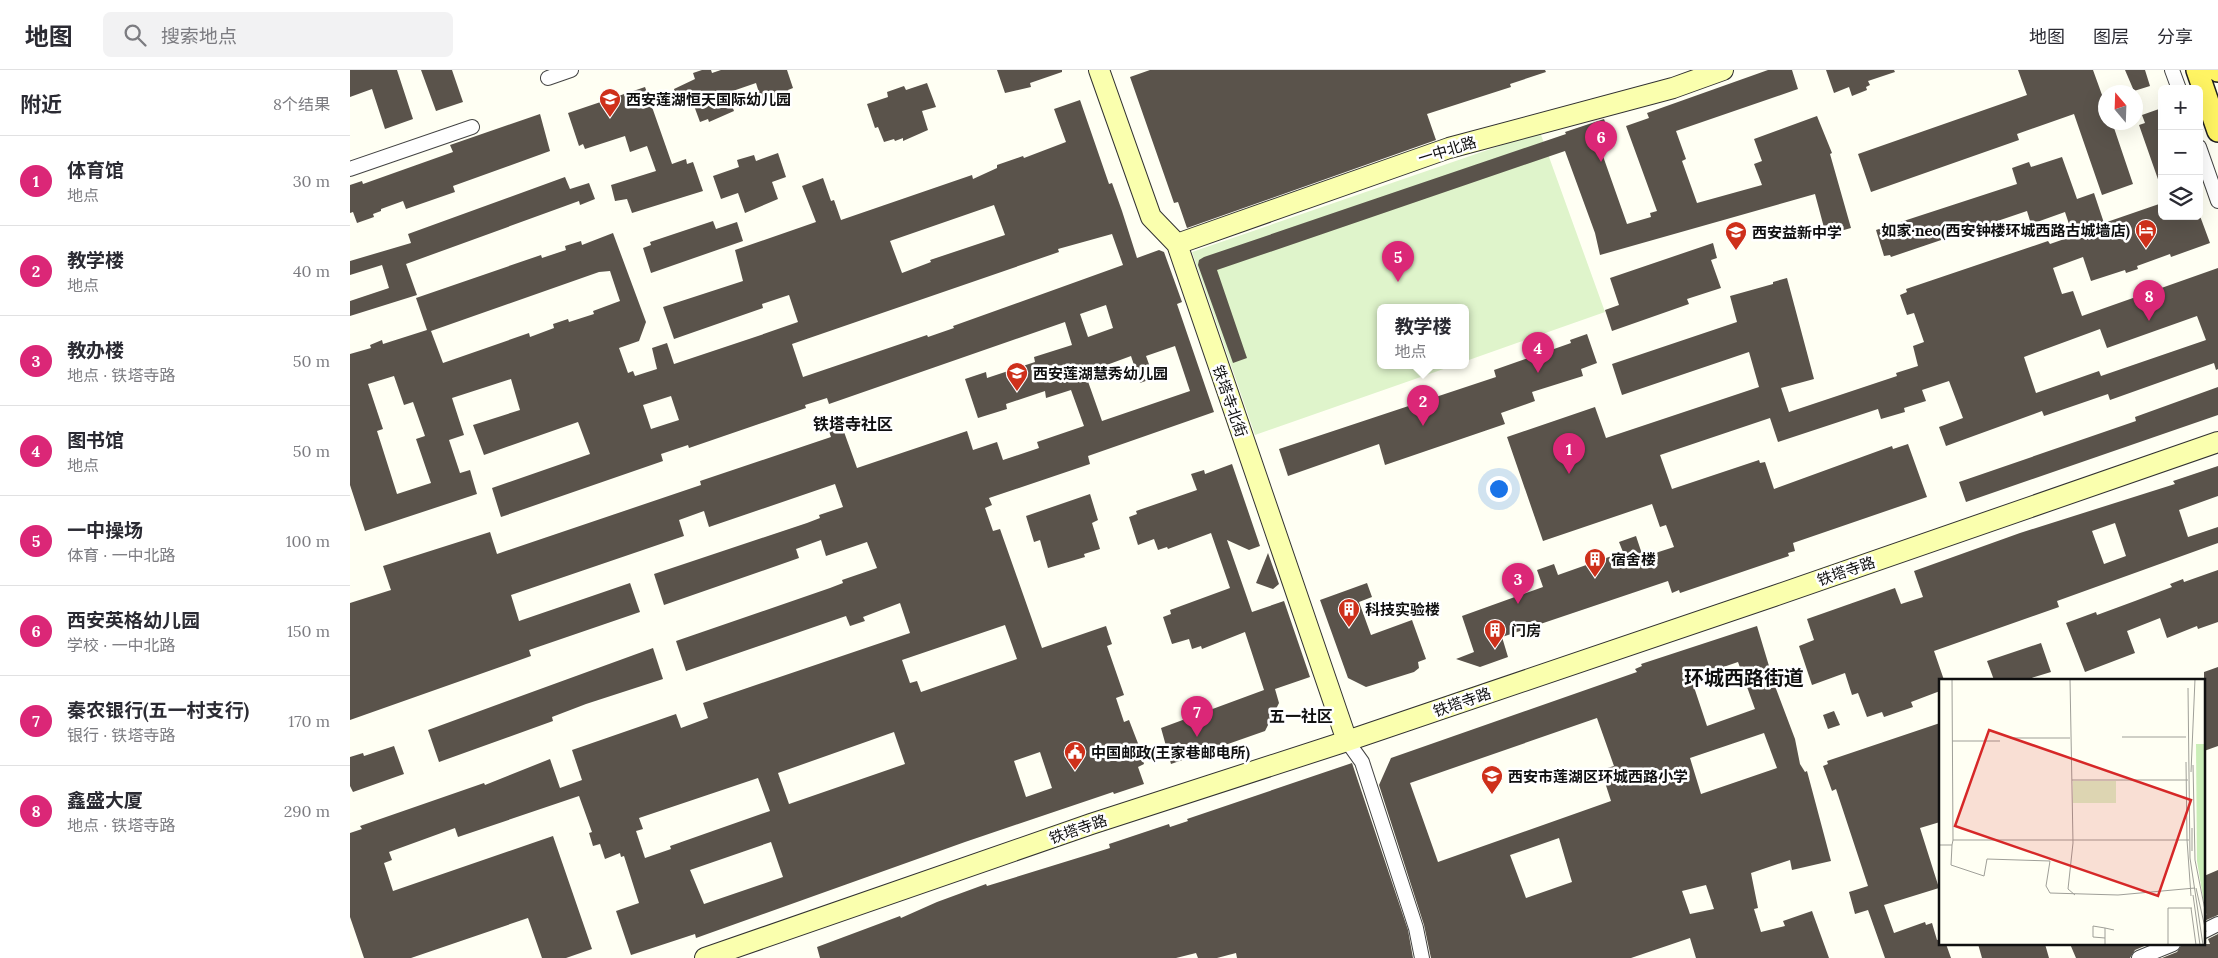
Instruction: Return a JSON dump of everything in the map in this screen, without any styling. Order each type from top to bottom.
[{"type":"main road","points":[[2197,70],[2218,130]]},
{"type":"street","points":[[548,78],[571,70]]},
{"type":"street","name":"铁塔寺北街","points":[[1099,70],[1151,217],[1177,244],[1347,741]]},
{"type":"street","name":"一中北路","points":[[1177,244],[1448,148],[1673,88],[1722,70]]},
{"type":"street","points":[[2172,70],[2178,85]]},
{"type":"street","points":[[350,169],[472,127]]},
{"type":"street","points":[[2203,158],[2218,201]]},
{"type":"street","name":"铁塔寺路","points":[[705,958],[1091,824],[1347,741],[2218,442]]},
{"type":"street","points":[[1347,741],[1362,762],[1416,928],[1422,958]]},
{"type":"street","points":[[2206,930],[2218,924]]},
{"type":"street","points":[[2139,958],[2168,946]]},
{"type":"green space","points":[[1540,132],[1605,312],[1469,360],[1469,304],[1377,304],[1377,369],[1444,369],[1255,435],[1192,252]]},
{"type":"building","points":[[350,70],[397,70],[413,119],[385,129],[372,89],[350,97]]},
{"type":"building","points":[[421,70],[452,70],[463,102],[436,111]]},
{"type":"building","points":[[711,70],[712,73],[721,70],[787,70],[793,88],[788,90],[789,94],[770,100],[768,97],[761,99],[756,83],[727,93],[734,111],[709,122],[708,119],[700,122],[693,103],[678,108],[674,89],[695,79],[693,73]]},
{"type":"building","points":[[997,70],[1062,70],[1062,72],[1030,83],[1031,87],[1005,93]]},
{"type":"building","points":[[1150,70],[1545,70],[1546,72],[1510,84],[1511,87],[1427,114],[1436,140],[1187,228],[1178,202],[1174,203],[1130,77]]},
{"type":"building","points":[[1768,70],[1792,70],[1798,89],[1676,131],[1686,159],[1682,161],[1697,203],[1762,185],[1754,164],[1762,161],[1754,139],[1817,116],[1832,153],[1830,154],[1851,228],[1826,235],[1815,194],[1600,255],[1595,233],[1565,151],[1217,270],[1247,358],[1233,363],[1198,265],[1199,260],[1204,257],[1566,134],[1565,132],[1604,119],[1611,137],[1598,142],[1627,224],[1651,217],[1650,213],[1657,211],[1626,126],[1649,118],[1647,113]]},
{"type":"building","points":[[1826,70],[1894,70],[1895,72],[1868,81],[1870,85],[1866,87],[1867,90],[1852,96],[1849,87],[1834,93]]},
{"type":"building","points":[[2018,70],[2093,70],[2098,85],[2098,130],[2115,130],[2133,184],[2102,195],[2074,114],[2017,134],[2019,140],[1871,192],[1858,154],[2027,95]]},
{"type":"building","points":[[2125,70],[2145,70],[2150,86],[2143,88],[2143,85],[2131,85]]},
{"type":"building","points":[[927,83],[936,107],[922,111],[928,130],[903,141],[903,138],[884,142],[878,127],[875,128],[867,104],[888,97],[887,92],[904,86],[906,90]]},
{"type":"building","points":[[645,87],[672,164],[686,159],[687,164],[693,162],[703,191],[632,213],[627,199],[615,201],[611,185],[656,171],[647,146],[630,152],[625,136],[585,149],[583,144],[579,146],[568,113]]},
{"type":"building","points":[[1080,100],[1109,184],[1112,183],[1137,258],[1159,250],[1164,252],[1182,302],[1177,304],[1214,412],[1088,456],[1090,464],[989,498],[992,505],[985,508],[993,531],[1000,529],[1042,648],[1106,626],[1112,644],[1107,646],[1124,695],[1116,698],[1124,722],[1129,720],[1139,746],[1144,764],[1138,767],[1144,784],[1114,794],[1113,792],[965,842],[696,938],[695,934],[631,955],[616,911],[639,903],[624,856],[621,857],[620,853],[605,859],[600,844],[593,846],[589,833],[592,832],[579,796],[458,837],[455,828],[389,852],[392,860],[384,863],[393,891],[553,836],[592,949],[566,958],[542,958],[528,918],[411,958],[364,958],[350,917],[350,833],[362,829],[360,826],[484,783],[485,785],[550,759],[560,788],[582,780],[572,750],[676,714],[681,728],[708,718],[703,703],[910,633],[900,603],[863,617],[865,621],[850,626],[846,616],[686,671],[676,641],[830,588],[843,583],[842,580],[877,568],[867,542],[826,556],[821,540],[796,549],[799,558],[664,605],[654,574],[807,523],[820,518],[819,515],[843,507],[835,484],[709,527],[704,511],[679,520],[684,536],[511,595],[519,621],[630,583],[640,612],[529,650],[531,656],[350,720],[350,603],[391,590],[383,566],[490,532],[497,554],[701,485],[700,481],[831,437],[826,423],[839,418],[857,468],[967,431],[973,450],[997,442],[1003,460],[1039,448],[1037,442],[1084,426],[1071,390],[1046,398],[1045,391],[1006,404],[1007,409],[978,418],[965,379],[986,372],[987,378],[1035,362],[1034,357],[1072,345],[1065,322],[829,404],[827,398],[805,405],[806,408],[689,448],[688,445],[661,454],[663,461],[501,517],[492,488],[590,454],[578,422],[484,455],[473,425],[520,410],[511,379],[452,398],[464,435],[449,440],[460,473],[470,470],[477,494],[365,531],[350,485],[350,354],[371,348],[370,345],[382,340],[383,344],[427,330],[416,298],[541,255],[542,258],[566,250],[565,246],[581,241],[582,245],[613,233],[646,322],[639,341],[619,348],[628,373],[633,371],[635,376],[657,369],[652,348],[667,343],[674,364],[758,336],[798,322],[789,295],[762,304],[763,308],[674,339],[663,307],[743,281],[735,250],[816,222],[802,186],[823,178],[831,201],[834,200],[841,220],[972,175],[973,179],[997,168],[997,165],[1023,156],[1024,158],[1066,142],[1054,109]],"holes":[[[994,205],[1005,235],[930,260],[931,262],[902,273],[890,241]],[[1112,234],[1123,265],[953,326],[954,328],[928,337],[927,335],[803,377],[792,344],[1059,252],[1058,249]],[[610,271],[620,301],[593,311],[594,314],[569,322],[568,319],[553,324],[554,328],[530,337],[529,333],[443,363],[431,331],[599,272]],[[1106,305],[1113,328],[1088,337],[1080,314]],[[1175,346],[1190,391],[1102,421],[1085,373],[1131,356],[1140,383],[1154,378],[1146,356]],[[394,376],[404,405],[413,402],[425,436],[416,439],[431,483],[397,494],[377,431],[383,429],[368,384]],[[671,396],[679,420],[651,429],[643,405]],[[1005,625],[1017,659],[921,692],[917,681],[910,683],[902,660]],[[894,732],[905,764],[789,804],[778,773]],[[1040,752],[1052,788],[1026,797],[1014,761]],[[758,778],[770,811],[670,846],[671,849],[645,858],[636,831],[643,829],[639,818]],[[771,842],[783,877],[704,904],[690,870]]]},
{"type":"building","points":[[2158,109],[2158,179],[2141,130],[2143,130],[2143,124],[2145,123],[2143,115]]},
{"type":"building","points":[[540,114],[550,151],[453,186],[455,192],[406,209],[403,201],[381,209],[381,211],[373,214],[374,217],[357,223],[353,212],[350,213],[350,185],[362,181],[363,184],[453,152],[450,145]]},
{"type":"building","points":[[778,153],[786,177],[772,182],[778,199],[745,213],[738,193],[721,199],[713,176],[739,167],[737,160],[754,155],[756,161]]},
{"type":"building","points":[[2062,157],[2077,199],[2094,193],[2104,223],[2158,204],[2158,220],[2201,220],[2210,243],[2171,257],[2170,254],[2137,266],[2138,269],[2126,273],[2125,270],[2091,281],[2083,257],[2053,268],[2062,294],[2073,291],[2082,316],[2218,268],[2218,369],[2216,370],[2214,363],[2110,400],[2108,394],[2044,416],[2042,411],[1946,446],[1939,427],[1963,418],[1949,381],[1922,390],[1926,401],[1904,408],[1905,412],[1881,419],[1878,409],[1778,442],[1770,418],[1660,455],[1672,489],[1759,460],[1760,463],[1765,462],[1774,489],[1892,446],[1893,449],[1908,444],[1927,497],[1793,543],[1795,551],[1788,553],[1789,556],[1680,593],[1679,590],[1672,593],[1668,581],[1502,637],[1508,657],[1480,667],[1456,659],[1474,652],[1462,616],[1543,587],[1537,570],[1554,564],[1558,575],[1623,552],[1619,542],[1636,536],[1643,557],[1674,547],[1666,525],[1660,527],[1652,504],[1543,541],[1507,437],[1595,407],[1606,438],[1759,387],[1749,352],[1622,395],[1612,364],[1737,322],[1730,296],[1773,284],[1773,282],[1787,278],[1814,379],[1781,388],[1789,412],[1897,376],[1896,373],[1918,366],[1913,346],[1924,342],[1914,313],[1907,315],[1900,295],[1907,292],[1906,289],[2048,241],[2050,244],[2073,236],[2065,212],[2031,224],[2027,211],[1891,257],[1890,255],[1884,256],[1876,230],[2017,184],[2012,168],[2029,162],[2031,167]],"holes":[[[2197,316],[2206,340],[2101,376],[2099,371],[2036,393],[2024,357],[2100,329],[2107,348]]]},
{"type":"building","points":[[565,177],[570,189],[589,183],[595,199],[580,205],[579,201],[406,264],[417,295],[350,316],[350,301],[389,288],[382,265],[350,275],[350,261],[411,243],[408,234]]},
{"type":"building","points":[[713,221],[716,229],[737,222],[743,241],[651,273],[643,248],[651,245],[650,242]]},
{"type":"building","points":[[1713,243],[1717,258],[1711,260],[1721,288],[1687,299],[1689,304],[1612,331],[1605,310],[1619,305],[1610,278]]},
{"type":"building","points":[[1587,334],[1597,363],[1581,369],[1583,376],[1532,392],[1535,401],[1501,413],[1505,424],[1385,465],[1379,444],[1288,476],[1279,449],[1496,377],[1494,370],[1571,343],[1570,340]]},
{"type":"building","points":[[2218,387],[2218,415],[1966,502],[1959,482],[2136,421],[2135,417]]},
{"type":"building","points":[[1232,464],[1260,546],[1249,550],[1227,540],[1252,612],[1284,601],[1310,677],[1275,689],[1279,703],[1265,731],[1171,764],[1161,728],[1264,690],[1245,632],[1202,649],[1201,646],[1192,649],[1189,639],[1172,644],[1163,617],[1171,614],[1170,610],[1230,588],[1211,533],[1168,549],[1167,547],[1158,550],[1154,539],[1138,545],[1129,517],[1137,514],[1136,511],[1197,490],[1191,474],[1204,470],[1205,474]]},
{"type":"building","points":[[2218,466],[2218,496],[2179,510],[2188,537],[2218,527],[2218,543],[2057,601],[2059,607],[1934,651],[1944,679],[1939,679],[1939,691],[1911,702],[1913,707],[1884,717],[1882,712],[1867,717],[1858,693],[1852,695],[1845,673],[1812,685],[1799,646],[1814,640],[1807,619],[1895,588],[1901,604],[1923,597],[1914,571],[2020,533],[2175,484],[2173,481]],"holes":[[[2115,523],[2126,556],[2104,564],[2092,531]]]},
{"type":"building","points":[[1090,494],[1098,520],[1092,523],[1100,549],[1084,554],[1085,557],[1048,568],[1040,540],[1034,542],[1026,516]]},
{"type":"building","points":[[1268,553],[1279,584],[1273,589],[1256,583]]},
{"type":"building","points":[[2218,570],[2218,622],[2198,629],[2197,626],[2167,638],[2160,618],[2127,631],[2135,653],[2085,672],[2066,623],[2096,612],[2097,615],[2135,601],[2172,587],[2170,584],[2183,579],[2184,582]]},
{"type":"building","name":"科技实验楼","points":[[1367,583],[1372,597],[1359,602],[1371,635],[1412,620],[1426,659],[1418,662],[1419,668],[1414,672],[1366,687],[1348,678],[1320,600]]},
{"type":"building","points":[[1757,626],[1775,686],[1795,739],[1800,764],[1805,772],[1807,771],[1831,861],[1792,870],[1790,860],[1751,873],[1758,908],[1754,909],[1761,932],[1785,926],[1783,921],[1812,911],[1829,958],[1696,958],[1690,938],[1631,958],[1431,958],[1424,925],[1379,785],[1391,758],[1637,672],[1635,669],[1642,666],[1641,664]],"holes":[[[1738,662],[1755,709],[1707,726],[1691,678]],[[1597,718],[1614,766],[1601,770],[1611,801],[1438,862],[1410,783]],[[1764,733],[1777,768],[1701,794],[1690,758]],[[1559,838],[1572,882],[1526,898],[1510,855]],[[1706,885],[1714,909],[1690,914],[1682,891]]]},
{"type":"building","points":[[2041,643],[2051,672],[2028,679],[1994,679],[1987,661]]},
{"type":"building","points":[[653,648],[663,679],[586,704],[552,717],[553,721],[439,762],[428,730]]},
{"type":"building","points":[[2218,667],[2218,746],[2206,750],[2206,679],[2204,679],[2204,672]]},
{"type":"building","points":[[1834,711],[1840,725],[1828,729],[1823,715]]},
{"type":"building","points":[[1939,723],[1939,822],[1920,828],[1939,888],[1884,905],[1894,933],[1925,922],[1926,925],[1932,923],[1937,940],[1939,939],[1939,946],[1947,946],[1951,958],[1885,958],[1868,910],[1855,914],[1849,892],[1868,886],[1836,789],[1832,791],[1823,766],[1828,764],[1827,761]]},
{"type":"building","points":[[394,746],[404,774],[353,792],[350,786],[350,757],[363,753],[364,756]]},
{"type":"building","points":[[1352,763],[1408,930],[1413,958],[1237,958],[1236,953],[1217,958],[1198,958],[1196,953],[1176,958],[820,958],[817,947],[900,916],[901,918],[986,884],[987,886],[1110,848],[1109,844],[1169,824],[1170,827],[1188,821],[1187,819]]},
{"type":"building","points":[[2218,870],[2218,915],[2206,920],[2206,875]]},
{"type":"building","points":[[2218,934],[2218,958],[2162,958],[2177,952],[2181,946],[2206,946],[2206,944],[2210,944],[2208,939]]},
{"type":"building","points":[[1979,946],[2046,946],[2049,958],[1982,958]]},
{"type":"building","points":[[2071,946],[2144,946],[2135,950],[2130,958],[2076,958]]},
{"type":"place","name":"西安莲湖恒天国际幼儿园","points":[[610,118]]},
{"type":"place","name":"西安英格幼儿园","points":[[1601,162]]},
{"type":"place","name":"如家·neo(西安钟楼环城西路古城墙店)","points":[[2146,249]]},
{"type":"place","name":"西安益新中学","points":[[1736,251]]},
{"type":"place","name":"一中操场","points":[[1398,282]]},
{"type":"place","name":"鑫盛大厦","points":[[2149,321]]},
{"type":"place","name":"图书馆","points":[[1538,373]]},
{"type":"place","name":"西安莲湖慧秀幼儿园","points":[[1017,392]]},
{"type":"place","name":"教学楼","points":[[1423,426]]},
{"type":"place","name":"体育馆","points":[[1569,474]]},
{"type":"place","name":"宿舍楼","points":[[1595,578]]},
{"type":"place","name":"教办楼","points":[[1518,604]]},
{"type":"place","name":"科技实验楼","points":[[1349,628]]},
{"type":"place","name":"门房","points":[[1495,649]]},
{"type":"place","name":"秦农银行(五一村支行)","points":[[1197,737]]},
{"type":"place","name":"中国邮政(王家巷邮电所)","points":[[1075,771]]},
{"type":"place","name":"西安市莲湖区环城西路小学","points":[[1492,795]]},
{"type":"district","name":"铁塔寺社区","points":[[853,424]]},
{"type":"district","name":"环城西路街道","points":[[1744,677]]},
{"type":"district","name":"五一社区","points":[[1301,716]]}]
